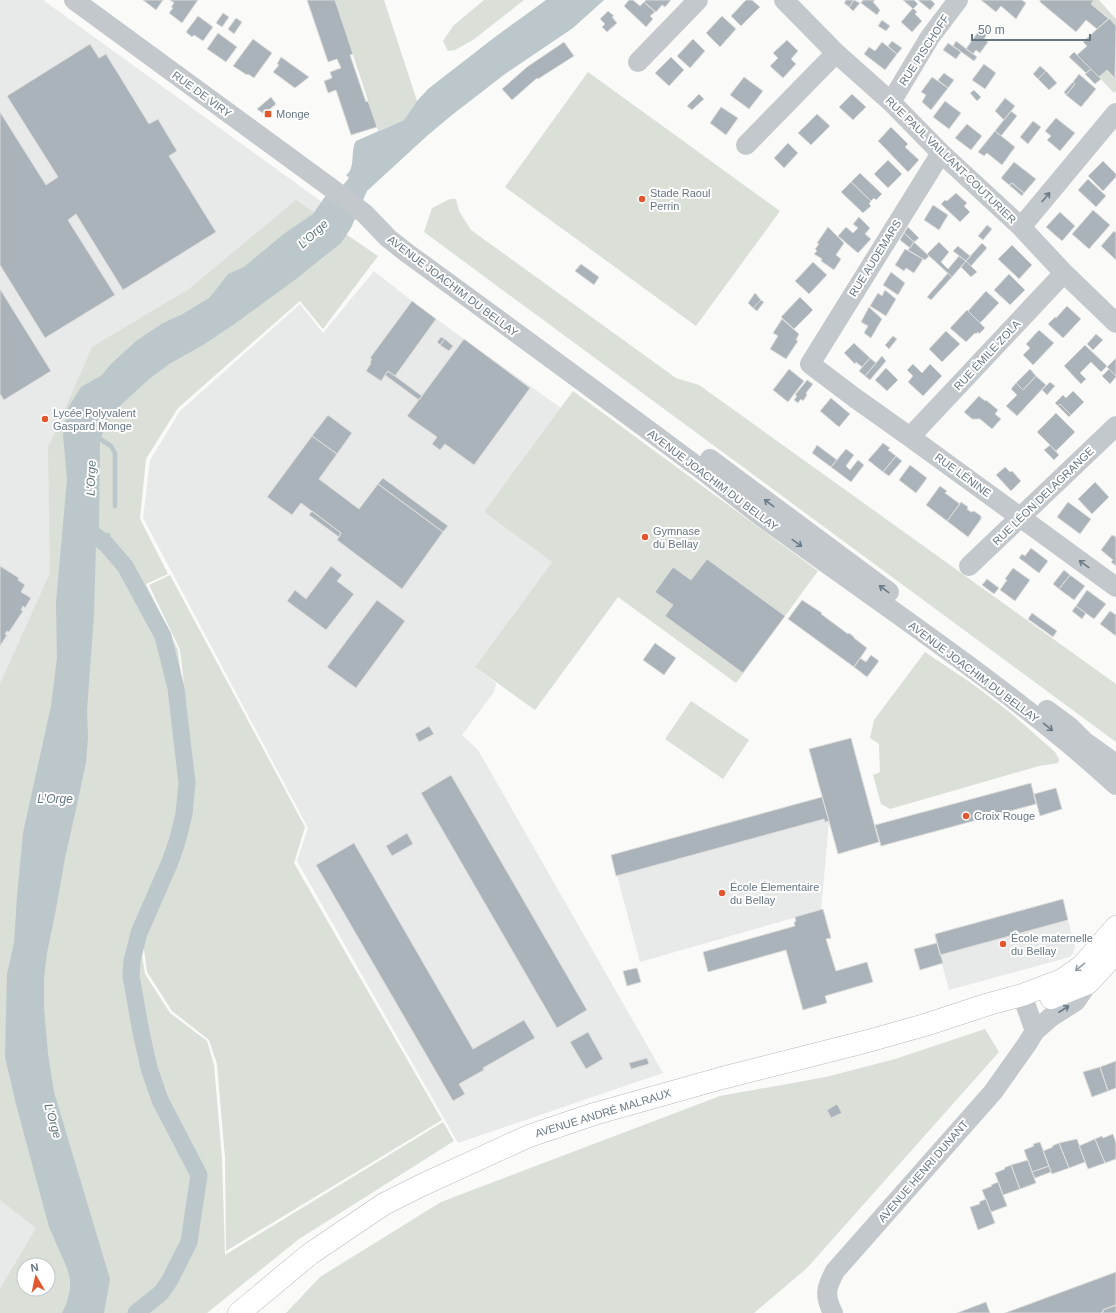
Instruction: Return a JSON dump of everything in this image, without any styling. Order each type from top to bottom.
[{"type":"main road","points":[[1024,1001],[1062,980],[1082,966],[1116,928]]},
{"type":"main road","name":"AVENUE HENRI DUNANT","points":[[1024,1001],[1088,983],[1116,954]]},
{"type":"main road","name":"AVENUE ANDRÉ MALRAUX","points":[[239,1313],[310,1254],[384,1204],[529,1136],[602,1112],[722,1078],[868,1041],[989,1004],[1024,1001]]},
{"type":"street","name":"RUE DE VIRY","points":[[74,0],[365,214]]},
{"type":"street","points":[[638,62],[698,0]]},
{"type":"street","name":"RUE PAUL VAILLANT-COUTURIER","points":[[784,0],[836,53],[891,102],[941,153],[1021,227],[1064,273],[1116,323]]},
{"type":"street","name":"RUE PISCHOFF","points":[[891,102],[930,37],[958,0]]},
{"type":"street","points":[[746,145],[836,53]]},
{"type":"street","points":[[1021,227],[1116,114]]},
{"type":"street","name":"RUE AUDEMARS","points":[[810,364],[941,153]]},
{"type":"street","name":"AVENUE JOACHIM DU BELLAY","points":[[365,214],[415,242],[1008,680],[1070,727],[1084,741],[1116,764]]},
{"type":"street","name":"AVENUE JOACHIM DU BELLAY","points":[[365,214],[388,238],[407,253],[696,466],[780,531],[986,679],[1095,766],[1116,785]]},
{"type":"street","name":"RUE ÉMILE ZOLA","points":[[910,437],[1064,273]]},
{"type":"street","name":"RUE LÉNINE","points":[[810,364],[1116,587]]},
{"type":"street","name":"RUE LÉON DELAGRANGE","points":[[969,566],[1116,426]]},
{"type":"street","name":"AVENUE HENRI DUNANT","points":[[833,1313],[827,1302],[827,1286],[835,1271],[993,1092],[1035,1031],[1051,1017],[1076,1001],[1088,983]]},
{"type":"street","points":[[1024,1001],[1035,1031]]},
{"type":"shaded area","name":"Lycée Polyvalent Gaspard Monge","points":[[0,0],[43,0],[337,213],[107,389],[65,1297],[0,1313]]},
{"type":"shaded area","points":[[335,0],[384,0],[417,101],[404,120],[378,131]]},
{"type":"shaded area","points":[[484,0],[524,0],[473,40],[455,50],[448,51],[443,41],[453,26]]},
{"type":"shaded area","points":[[1094,0],[1099,0],[1116,19],[1116,26],[1109,18],[1091,4]]},
{"type":"shaded area","points":[[1107,70],[1116,77],[1116,91],[1114,93],[1099,77]]},
{"type":"shaded area","name":"Stade Raoul Perrin","points":[[588,72],[780,211],[696,326],[505,187]]},
{"type":"shaded area","points":[[450,199],[456,199],[459,211],[471,230],[676,378],[699,385],[1116,684],[1116,742],[424,232],[432,208]]},
{"type":"shaded area","points":[[296,200],[378,256],[323,329],[300,301],[178,408],[146,459],[140,519],[168,574],[146,584],[178,650],[190,753],[185,815],[175,857],[165,883],[152,903],[139,936],[145,974],[170,1013],[207,1041],[214,1065],[222,1158],[225,1255],[443,1122],[454,1141],[299,1239],[207,1313],[0,1313],[0,1289],[16,1262],[16,1297],[56,1297],[56,1257],[19,1257],[36,1228],[0,1200],[0,684],[50,573],[48,448],[92,347],[189,289]]},
{"type":"shaded area","points":[[374,271],[412,301],[561,408],[484,512],[552,562],[475,667],[496,683],[494,692],[462,735],[478,750],[663,1073],[458,1143],[297,861],[308,828],[143,518],[150,460],[180,411],[300,304],[323,333]]},
{"type":"shaded area","name":"Gymnase du Bellay","points":[[573,391],[818,571],[736,683],[618,597],[535,710],[475,667],[552,562],[484,512]]},
{"type":"shaded area","points":[[170,575],[305,827],[294,863],[442,1120],[226,1251],[225,1158],[217,1064],[209,1040],[172,1011],[147,972],[142,935],[154,904],[167,884],[177,858],[188,815],[192,754],[180,650],[149,585]]},
{"type":"shaded area","points":[[925,652],[974,685],[1012,714],[1055,752],[1059,759],[1058,763],[1039,766],[890,809],[881,804],[873,775],[880,772],[879,744],[870,738],[874,720]]},
{"type":"shaded area","points":[[691,701],[749,740],[723,779],[665,739]]},
{"type":"shaded area","name":"École Élementaire du Bellay","points":[[822,798],[829,822],[821,910],[640,962],[612,856]]},
{"type":"shaded area","name":"École maternelle du Bellay","points":[[1062,899],[1075,946],[1070,957],[949,990],[942,964],[919,970],[914,949],[936,943],[934,934]]},
{"type":"shaded area","points":[[985,1029],[999,1052],[807,1268],[754,1313],[286,1313],[320,1277],[441,1202],[720,1096],[826,1077],[895,1059]]},
{"type":"water","name":"L'Orge","points":[[546,0],[604,0],[573,28],[505,74],[452,115],[367,191],[351,228],[341,243],[296,279],[233,325],[203,345],[169,364],[148,380],[113,413],[105,425],[100,442],[99,526],[96,543],[94,614],[87,710],[88,737],[86,762],[65,858],[47,953],[44,978],[44,1008],[48,1054],[54,1092],[110,1279],[104,1313],[62,1313],[70,1290],[70,1279],[67,1268],[49,1227],[5,1057],[7,974],[14,943],[23,833],[51,706],[57,658],[56,603],[67,479],[63,435],[68,408],[81,387],[102,375],[111,364],[136,341],[163,323],[181,315],[209,298],[228,274],[244,267],[285,233],[313,214],[331,188],[337,192],[349,178],[346,175],[351,168],[353,149],[356,141],[404,120],[417,101],[428,89]]},
{"type":"building","points":[[143,0],[163,0],[156,10]]},
{"type":"building","points":[[170,0],[198,0],[182,23],[169,13],[173,8],[171,7],[174,3]]},
{"type":"building","points":[[307,0],[335,0],[353,54],[350,55],[366,102],[368,101],[377,127],[351,135],[336,90],[328,93],[324,81],[332,78],[330,72],[341,68],[337,59],[328,62]]},
{"type":"building","points":[[629,0],[633,0],[640,6],[644,2],[655,12],[650,16],[653,19],[646,27],[624,6]]},
{"type":"building","points":[[646,0],[671,0],[665,7],[662,5],[656,12],[644,2]]},
{"type":"building","points":[[746,0],[752,0],[760,7],[741,26],[731,16]]},
{"type":"building","points":[[845,0],[854,0],[849,7],[844,3],[846,1]]},
{"type":"building","points":[[854,0],[860,3],[853,11],[849,7]]},
{"type":"building","points":[[863,0],[875,0],[873,2],[880,10],[877,15],[861,3]]},
{"type":"building","points":[[903,0],[914,0],[918,4],[913,9]]},
{"type":"building","points":[[918,0],[931,0],[935,4],[930,10]]},
{"type":"building","points":[[981,0],[1022,0],[1026,3],[1016,19],[1001,6],[996,12]]},
{"type":"building","points":[[1040,0],[1094,0],[1091,4],[1109,19],[1097,29],[1086,20],[1076,32],[1040,2]]},
{"type":"building","points":[[913,8],[917,12],[915,14],[922,21],[912,32],[901,22]]},
{"type":"building","points":[[608,11],[614,16],[612,17],[617,23],[607,32],[602,27],[605,24],[600,19]]},
{"type":"building","points":[[223,13],[229,17],[222,27],[216,23]]},
{"type":"building","points":[[198,16],[213,27],[203,41],[194,35],[192,37],[186,32]]},
{"type":"building","points":[[722,16],[736,29],[720,47],[706,33]]},
{"type":"building","points":[[236,18],[242,22],[234,34],[228,29]]},
{"type":"building","points":[[1109,18],[1116,26],[1115,78],[1107,70],[1099,77],[1077,55],[1087,46],[1083,42]]},
{"type":"building","points":[[882,20],[890,26],[886,31],[878,26]]},
{"type":"building","points":[[983,25],[990,30],[984,39],[988,42],[980,53],[976,50],[973,54],[966,49]]},
{"type":"building","points":[[218,33],[237,47],[226,62],[207,49]]},
{"type":"building","points":[[253,39],[272,53],[254,78],[233,66]]},
{"type":"building","points":[[693,39],[705,51],[690,68],[677,56]]},
{"type":"building","points":[[787,40],[798,51],[791,59],[796,64],[783,78],[770,66],[778,58],[773,53]]},
{"type":"building","points":[[892,41],[902,48],[897,54],[888,46]]},
{"type":"building","points":[[956,41],[977,57],[974,61],[953,46]]},
{"type":"building","points":[[564,42],[574,56],[538,79],[537,78],[512,100],[502,89],[527,67]]},
{"type":"building","points":[[882,42],[897,54],[885,70],[864,54],[869,47],[875,51]]},
{"type":"building","points":[[948,43],[961,52],[956,59],[943,50]]},
{"type":"building","points":[[90,44],[99,58],[106,54],[149,124],[158,119],[177,151],[169,156],[216,232],[123,290],[76,214],[68,220],[115,295],[45,338],[0,265],[0,112],[46,185],[58,177],[7,96]]},
{"type":"building","points":[[1074,52],[1091,69],[1086,73],[1069,57]]},
{"type":"building","points":[[281,57],[309,77],[295,88],[273,72],[279,65],[277,64]]},
{"type":"building","points":[[671,57],[684,70],[669,86],[655,73]]},
{"type":"building","points":[[984,64],[996,73],[985,89],[972,80]]},
{"type":"building","points":[[1040,66],[1046,71],[1038,79],[1033,74]]},
{"type":"building","points":[[1091,69],[1101,79],[1095,84],[1085,74]]},
{"type":"building","points":[[1046,71],[1057,83],[1049,90],[1038,79]]},
{"type":"building","points":[[944,73],[954,80],[948,88],[938,80]]},
{"type":"building","points":[[1079,74],[1096,89],[1081,107],[1066,95],[1075,84],[1073,82]]},
{"type":"building","points":[[744,77],[763,91],[749,109],[730,95]]},
{"type":"building","points":[[932,77],[948,88],[931,110],[922,102],[926,95],[921,92]]},
{"type":"building","points":[[1073,82],[1075,84],[1066,95],[1064,92]]},
{"type":"building","points":[[974,90],[981,97],[977,101],[970,93]]},
{"type":"building","points":[[699,94],[704,99],[692,110],[687,106]]},
{"type":"building","points":[[852,94],[866,107],[853,120],[839,107]]},
{"type":"building","points":[[271,97],[276,104],[264,114],[257,109]]},
{"type":"building","points":[[1005,98],[1015,106],[1004,120],[995,111]]},
{"type":"building","points":[[945,101],[961,113],[949,129],[933,117]]},
{"type":"building","points":[[721,107],[738,118],[726,135],[710,123]]},
{"type":"building","points":[[1011,111],[1017,116],[1001,136],[995,131]]},
{"type":"building","points":[[817,114],[830,126],[811,145],[798,133]]},
{"type":"building","points":[[1056,118],[1075,133],[1060,151],[1047,140],[1051,136],[1045,131]]},
{"type":"building","points":[[1033,121],[1041,127],[1028,144],[1020,137]]},
{"type":"building","points":[[967,124],[982,136],[971,150],[955,138]]},
{"type":"building","points":[[891,127],[908,144],[905,147],[919,160],[908,172],[878,141]]},
{"type":"building","points":[[995,131],[1015,147],[1002,165],[987,153],[984,156],[978,152]]},
{"type":"building","points":[[788,143],[798,153],[784,168],[774,158]]},
{"type":"building","points":[[888,160],[902,174],[888,188],[874,174]]},
{"type":"building","points":[[1103,161],[1116,174],[1116,177],[1103,191],[1088,176]]},
{"type":"building","points":[[1014,162],[1036,179],[1024,193],[1012,183],[1009,185],[1001,178]]},
{"type":"building","points":[[860,173],[882,194],[876,200],[874,198],[871,201],[851,182]]},
{"type":"building","points":[[1088,179],[1106,196],[1096,207],[1078,190]]},
{"type":"building","points":[[851,182],[871,201],[869,204],[871,206],[863,213],[841,192]]},
{"type":"building","points":[[1012,183],[1024,193],[1022,196],[1009,185]]},
{"type":"building","points":[[956,193],[967,203],[964,206],[970,212],[960,222],[941,204]]},
{"type":"building","points":[[933,205],[948,215],[939,230],[924,220]]},
{"type":"building","points":[[1093,210],[1110,225],[1089,249],[1072,234]]},
{"type":"building","points":[[1060,212],[1075,226],[1062,241],[1046,227]]},
{"type":"building","points":[[859,217],[870,228],[865,234],[871,239],[858,253],[838,236],[846,227],[853,233],[858,228],[853,224]]},
{"type":"building","points":[[987,225],[992,229],[983,240],[978,236]]},
{"type":"building","points":[[828,227],[844,243],[836,255],[841,259],[834,270],[814,254],[817,251],[815,249],[819,244],[817,243]]},
{"type":"building","points":[[908,227],[919,238],[914,242],[904,233]]},
{"type":"building","points":[[1114,231],[1116,233],[1116,260],[1101,246]]},
{"type":"building","points":[[904,233],[914,242],[910,248],[900,240]]},
{"type":"building","points":[[914,242],[929,256],[925,260],[908,250]]},
{"type":"building","points":[[939,242],[949,252],[941,262],[948,269],[959,256],[966,261],[952,277],[927,254]]},
{"type":"building","points":[[982,243],[987,248],[971,266],[966,261]]},
{"type":"building","points":[[1012,245],[1032,265],[1019,279],[998,259]]},
{"type":"building","points":[[958,246],[970,256],[966,261],[953,251]]},
{"type":"building","points":[[905,249],[923,259],[914,273],[906,268],[904,271],[895,265]]},
{"type":"building","points":[[966,261],[977,272],[971,277],[961,267]]},
{"type":"building","points":[[813,262],[827,275],[809,294],[795,281]]},
{"type":"building","points":[[581,264],[599,277],[594,285],[575,271]]},
{"type":"building","points":[[891,272],[905,283],[898,295],[883,285]]},
{"type":"building","points":[[948,273],[952,277],[931,300],[927,297]]},
{"type":"building","points":[[1009,274],[1025,290],[1010,305],[994,290]]},
{"type":"building","points":[[0,289],[51,371],[4,400],[0,394]]},
{"type":"building","points":[[885,290],[896,299],[886,316],[870,306],[878,293],[882,296]]},
{"type":"building","points":[[986,291],[999,303],[980,323],[968,311]]},
{"type":"building","points":[[755,293],[761,300],[753,308],[748,303]]},
{"type":"building","points":[[800,297],[813,310],[794,329],[781,317]]},
{"type":"building","points":[[761,300],[764,302],[757,311],[753,308]]},
{"type":"building","points":[[412,301],[436,319],[395,376],[388,371],[381,381],[366,371],[371,363],[370,362],[372,359],[370,358]]},
{"type":"building","points":[[1067,306],[1081,319],[1063,338],[1048,324]]},
{"type":"building","points":[[869,307],[882,319],[871,338],[864,333],[868,326],[861,322]]},
{"type":"building","points":[[967,310],[985,328],[979,334],[978,332],[976,334],[975,333],[966,342],[950,328]]},
{"type":"building","points":[[782,319],[799,334],[796,340],[798,341],[786,359],[770,349],[778,336],[773,333]]},
{"type":"building","points":[[1039,330],[1054,343],[1033,365],[1023,355],[1030,348],[1026,344]]},
{"type":"building","points":[[946,331],[960,344],[942,362],[929,349]]},
{"type":"building","points":[[1096,334],[1103,340],[1093,350],[1087,344]]},
{"type":"building","points":[[893,336],[897,339],[889,349],[885,345]]},
{"type":"building","points":[[441,337],[445,339],[440,345],[437,342]]},
{"type":"building","points":[[445,339],[453,346],[449,351],[440,345]]},
{"type":"building","points":[[464,339],[530,388],[474,465],[445,444],[440,450],[432,444],[437,437],[407,416]]},
{"type":"building","points":[[854,343],[870,358],[862,367],[856,362],[855,364],[844,353]]},
{"type":"building","points":[[1085,345],[1107,366],[1101,372],[1091,362],[1080,373],[1086,379],[1081,384],[1064,366]]},
{"type":"building","points":[[882,356],[886,361],[870,380],[865,376]]},
{"type":"building","points":[[870,358],[876,363],[865,376],[859,371]]},
{"type":"building","points":[[1116,358],[1116,376],[1107,367]]},
{"type":"building","points":[[913,364],[922,373],[930,364],[942,376],[923,396],[908,382],[913,376],[907,370]]},
{"type":"building","points":[[886,368],[898,380],[887,391],[875,380]]},
{"type":"building","points":[[789,369],[804,381],[788,402],[773,390]]},
{"type":"building","points":[[1030,369],[1036,376],[1023,390],[1016,383]]},
{"type":"building","points":[[1109,369],[1116,376],[1110,384],[1102,376]]},
{"type":"building","points":[[388,371],[422,396],[419,400],[385,375]]},
{"type":"building","points":[[1036,376],[1046,385],[1017,416],[1006,406],[1017,395],[1011,389],[1016,383],[1023,390]]},
{"type":"building","points":[[807,380],[813,384],[806,393],[807,395],[803,401],[801,399],[798,403],[794,400],[797,396],[795,395]]},
{"type":"building","points":[[1050,382],[1055,386],[1047,395],[1042,390]]},
{"type":"building","points":[[1073,391],[1084,402],[1071,415],[1060,404],[1058,406],[1055,403],[1063,395],[1066,398]]},
{"type":"building","points":[[979,396],[998,410],[995,414],[1001,419],[992,429],[980,419],[972,419],[964,412]]},
{"type":"building","points":[[831,398],[850,414],[839,427],[820,411]]},
{"type":"building","points":[[1060,404],[1071,415],[1069,417],[1058,406]]},
{"type":"building","points":[[1056,413],[1075,432],[1056,451],[1037,432]]},
{"type":"building","points":[[328,415],[352,433],[337,454],[312,436]]},
{"type":"building","points":[[312,436],[337,454],[319,479],[359,509],[378,484],[443,532],[402,589],[337,540],[341,533],[301,503],[292,515],[267,497]]},
{"type":"building","points":[[883,443],[890,448],[888,450],[896,456],[883,472],[868,460]]},
{"type":"building","points":[[817,445],[837,460],[831,467],[812,453]]},
{"type":"building","points":[[1050,445],[1059,455],[1054,460],[1044,450]]},
{"type":"building","points":[[846,449],[854,455],[846,466],[850,470],[858,460],[864,465],[851,482],[831,467]]},
{"type":"building","points":[[896,456],[902,461],[889,476],[883,472]]},
{"type":"building","points":[[910,465],[927,478],[916,493],[899,480]]},
{"type":"building","points":[[1005,467],[1010,472],[1012,471],[1021,481],[1011,491],[996,475]]},
{"type":"building","points":[[383,478],[448,526],[443,532],[378,484]]},
{"type":"building","points":[[1095,482],[1109,497],[1092,514],[1078,499]]},
{"type":"building","points":[[940,486],[947,491],[945,493],[960,504],[947,521],[926,505]]},
{"type":"building","points":[[961,502],[968,507],[967,509],[971,512],[974,511],[981,516],[981,519],[968,537],[947,521]]},
{"type":"building","points":[[1068,502],[1091,519],[1080,534],[1057,517]]},
{"type":"building","points":[[312,511],[341,533],[339,537],[309,515]]},
{"type":"building","points":[[1112,535],[1116,537],[1116,566],[1111,562],[1113,560],[1101,550]]},
{"type":"building","points":[[1031,548],[1048,561],[1039,573],[1019,558],[1022,554],[1025,556]]},
{"type":"building","name":"Gymnase du Bellay","points":[[707,559],[785,616],[743,673],[665,616],[673,605],[655,592],[673,567],[691,580]]},
{"type":"building","points":[[0,566],[19,578],[18,580],[25,585],[21,592],[31,598],[25,608],[23,606],[21,610],[23,611],[9,632],[7,631],[5,634],[7,635],[0,646]]},
{"type":"building","points":[[331,566],[342,575],[337,581],[354,594],[326,630],[287,601],[295,590],[306,599]]},
{"type":"building","points":[[1013,568],[1030,580],[1015,601],[1000,590],[1007,580],[1005,579]]},
{"type":"building","points":[[1064,570],[1070,575],[1059,589],[1053,584]]},
{"type":"building","points":[[1070,575],[1085,586],[1074,600],[1059,589]]},
{"type":"building","points":[[987,579],[999,588],[994,594],[982,585]]},
{"type":"building","points":[[1087,590],[1106,604],[1094,619],[1076,606]]},
{"type":"building","points":[[377,600],[405,621],[356,688],[327,667]]},
{"type":"building","points":[[802,600],[822,613],[821,614],[848,634],[849,633],[867,648],[854,667],[788,619]]},
{"type":"building","points":[[1076,606],[1086,613],[1082,619],[1072,611]]},
{"type":"building","points":[[1110,611],[1116,615],[1116,636],[1100,624]]},
{"type":"building","points":[[1032,613],[1057,631],[1053,637],[1028,619]]},
{"type":"building","points":[[655,643],[676,658],[664,675],[643,660]]},
{"type":"building","points":[[871,655],[879,661],[867,677],[854,667],[860,658],[866,662]]},
{"type":"building","points":[[429,726],[434,734],[419,742],[415,734]]},
{"type":"building","points":[[851,738],[879,842],[838,854],[809,749]]},
{"type":"building","points":[[451,775],[587,1010],[557,1028],[421,793]]},
{"type":"building","points":[[1031,783],[1036,804],[881,846],[875,825]]},
{"type":"building","points":[[1056,788],[1062,809],[1040,816],[1034,794]]},
{"type":"building","points":[[822,797],[829,821],[825,822],[824,819],[616,876],[611,855]]},
{"type":"building","points":[[407,833],[413,844],[392,856],[386,846]]},
{"type":"building","points":[[354,843],[473,1049],[524,1020],[535,1038],[483,1068],[484,1070],[459,1084],[465,1094],[453,1101],[316,865]]},
{"type":"building","points":[[1063,899],[1068,920],[940,955],[935,934]]},
{"type":"building","points":[[823,909],[831,938],[826,939],[836,971],[867,962],[873,982],[825,996],[827,1003],[803,1010],[786,950],[708,972],[703,952],[795,926],[795,917]]},
{"type":"building","points":[[937,943],[943,963],[920,970],[914,949]]},
{"type":"building","points":[[637,968],[641,982],[627,986],[623,971]]},
{"type":"building","points":[[588,1032],[603,1059],[586,1069],[570,1042]]},
{"type":"building","points":[[647,1058],[649,1064],[631,1069],[629,1063]]},
{"type":"building","points":[[1116,1061],[1116,1088],[1108,1091],[1100,1067]]},
{"type":"building","points":[[1100,1067],[1108,1091],[1092,1097],[1083,1072]]},
{"type":"building","points":[[837,1104],[842,1113],[831,1118],[827,1110]]},
{"type":"building","points":[[1113,1134],[1116,1143],[1116,1159],[1105,1163],[1095,1139]]},
{"type":"building","points":[[1077,1139],[1085,1162],[1069,1168],[1059,1143]]},
{"type":"building","points":[[1095,1139],[1105,1163],[1088,1169],[1079,1146]]},
{"type":"building","points":[[1040,1142],[1049,1166],[1032,1172],[1024,1150],[1034,1146],[1033,1144]]},
{"type":"building","points":[[1059,1143],[1069,1168],[1052,1174],[1043,1151]]},
{"type":"building","points":[[1028,1160],[1036,1183],[1020,1189],[1011,1165]]},
{"type":"building","points":[[1011,1165],[1020,1189],[1003,1195],[995,1173]]},
{"type":"building","points":[[1049,1166],[1051,1172],[1035,1178],[1032,1172]]},
{"type":"building","points":[[998,1182],[1007,1206],[991,1212],[982,1190]]},
{"type":"building","points":[[986,1199],[995,1223],[978,1230],[970,1207],[980,1204],[979,1202]]},
{"type":"building","points":[[1116,1272],[1116,1305],[1103,1310],[1101,1313],[1005,1313]]},
{"type":"building","points":[[986,1302],[990,1313],[957,1313]]},
{"type":"building","points":[[1116,1305],[1116,1313],[1101,1313],[1103,1310]]},
{"type":"waterway","points":[[97,437],[111,446],[115,453],[115,506]]},
{"type":"waterway","points":[[89,531],[106,544],[125,566],[163,636],[176,688],[187,783],[184,814],[177,842],[170,862],[139,933],[132,961],[131,976],[149,1068],[160,1100],[199,1175],[189,1242],[170,1280],[161,1293],[136,1313]]},
{"type":"waterway","points":[[106,544],[108,535]]},
{"type":"place","name":"Monge","points":[[268,114]]},
{"type":"place","name":"Stade Raoul Perrin","points":[[642,199]]},
{"type":"place","name":"Lycée Polyvalent Gaspard Monge","points":[[45,419]]},
{"type":"place","name":"Gymnase du Bellay","points":[[645,537]]},
{"type":"place","name":"Croix Rouge","points":[[966,816]]},
{"type":"place","name":"École Élementaire du Bellay","points":[[722,893]]},
{"type":"place","name":"École maternelle du Bellay","points":[[1003,944]]}]
